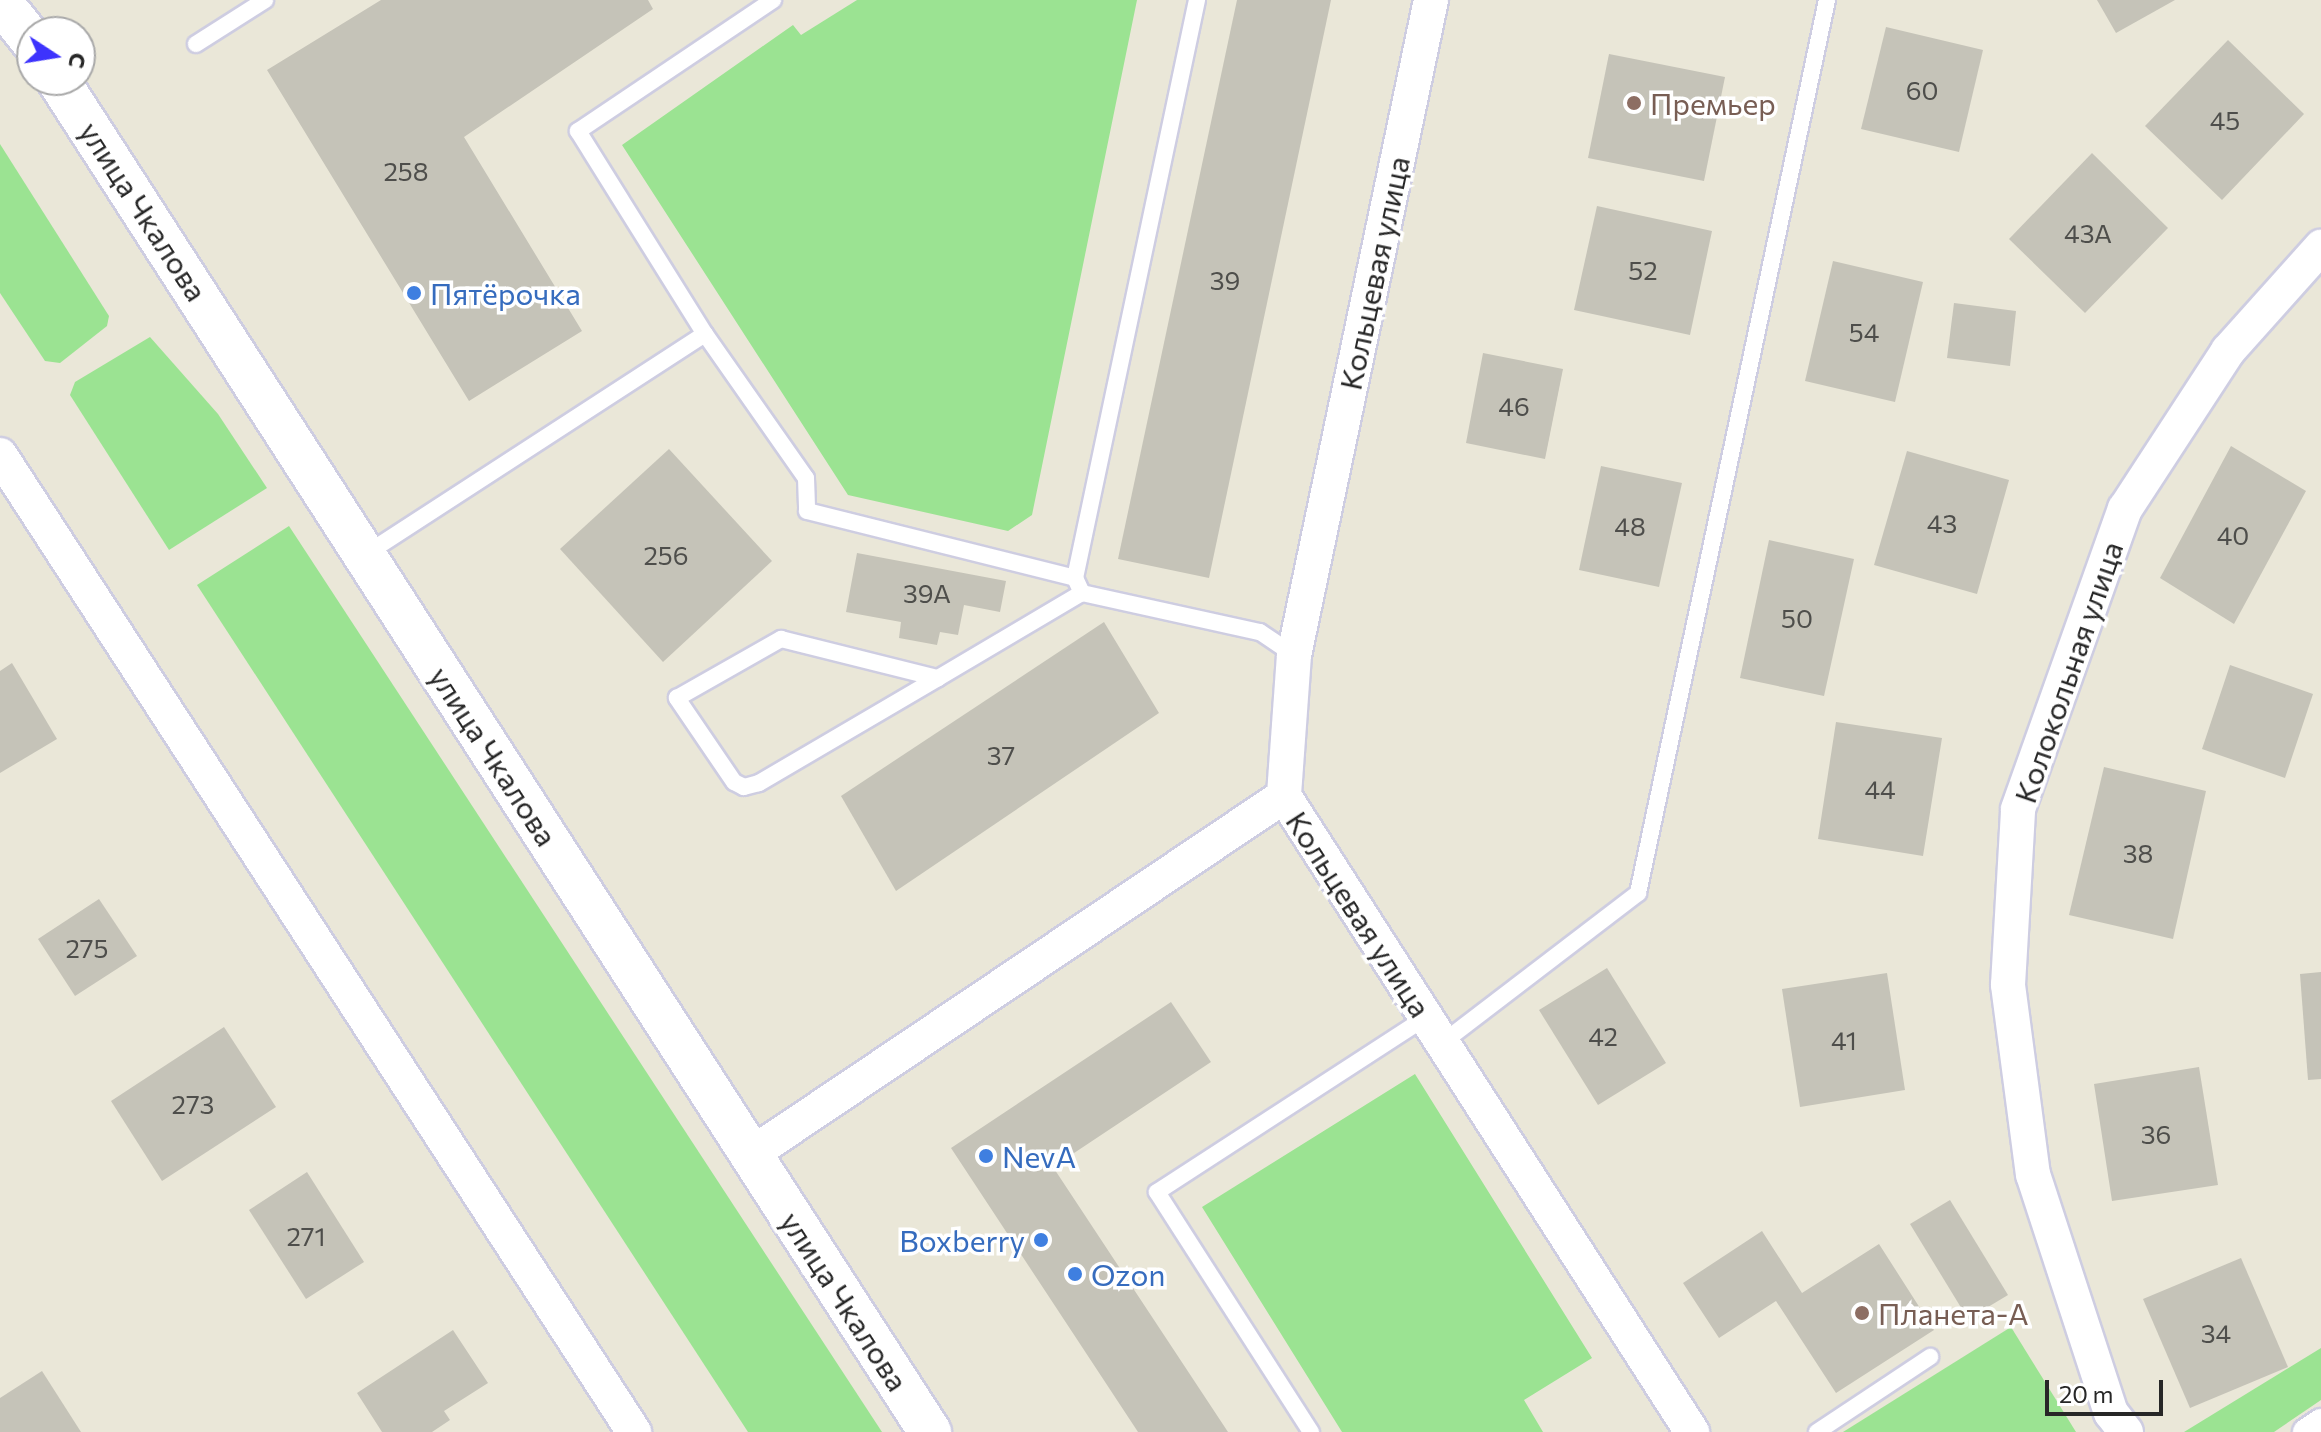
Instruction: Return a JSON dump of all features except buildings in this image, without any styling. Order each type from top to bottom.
[{"type":"street","name":"Кольцевая улица","points":[[1431,0],[1294,655],[1284,796],[1692,1432]]},
{"type":"street","points":[[0,1],[16,21]]},
{"type":"street","name":"улица Чкалова","points":[[68,96],[930,1432]]},
{"type":"street","name":"Колокольная улица","points":[[2126,1432],[2111,1413],[2033,1175],[2008,985],[2018,809],[2125,509],[2228,351],[2321,247]]},
{"type":"street","points":[[0,455],[634,1432]]},
{"type":"street","points":[[750,1155],[1284,796]]},
{"type":"street","points":[[2306,1432],[2321,1422]]},
{"type":"lane","points":[[196,44],[265,0]]},
{"type":"lane","points":[[773,0],[578,131],[705,334],[806,478],[807,511],[1260,632],[1294,655]]},
{"type":"lane","points":[[938,678],[781,639],[677,698],[734,782],[744,787],[759,783],[938,678],[1078,585],[1197,0]]},
{"type":"lane","points":[[1311,1432],[1157,1192],[1434,1030],[1638,893],[1827,0]]},
{"type":"lane","points":[[365,555],[705,334]]},
{"type":"lane","points":[[1817,1432],[1930,1357]]},
{"type":"green space","points":[[857,0],[1137,0],[1032,515],[1008,531],[848,495],[622,145],[793,25],[801,35]]},
{"type":"green space","points":[[0,144],[109,316],[107,326],[60,363],[45,361],[0,293]]},
{"type":"green space","points":[[150,337],[218,414],[267,488],[169,550],[70,395],[75,382]]},
{"type":"green space","points":[[289,526],[882,1432],[748,1432],[197,585]]},
{"type":"green space","points":[[1415,1074],[1592,1358],[1524,1400],[1543,1432],[1342,1432],[1202,1207]]},
{"type":"green space","points":[[2011,1327],[2076,1432],[1843,1432]]},
{"type":"green space","points":[[2321,1348],[2321,1400],[2274,1432],[2184,1432]]},
{"type":"place","name":"Премьер","points":[[1634,103]]},
{"type":"place","name":"Пятёрочка","points":[[414,293]]},
{"type":"place","name":"NevA","points":[[986,1156]]},
{"type":"place","name":"Boxberry","points":[[1041,1240]]},
{"type":"place","name":"Ozon","points":[[1075,1274]]},
{"type":"place","name":"Планета-А","points":[[1862,1313]]}]
